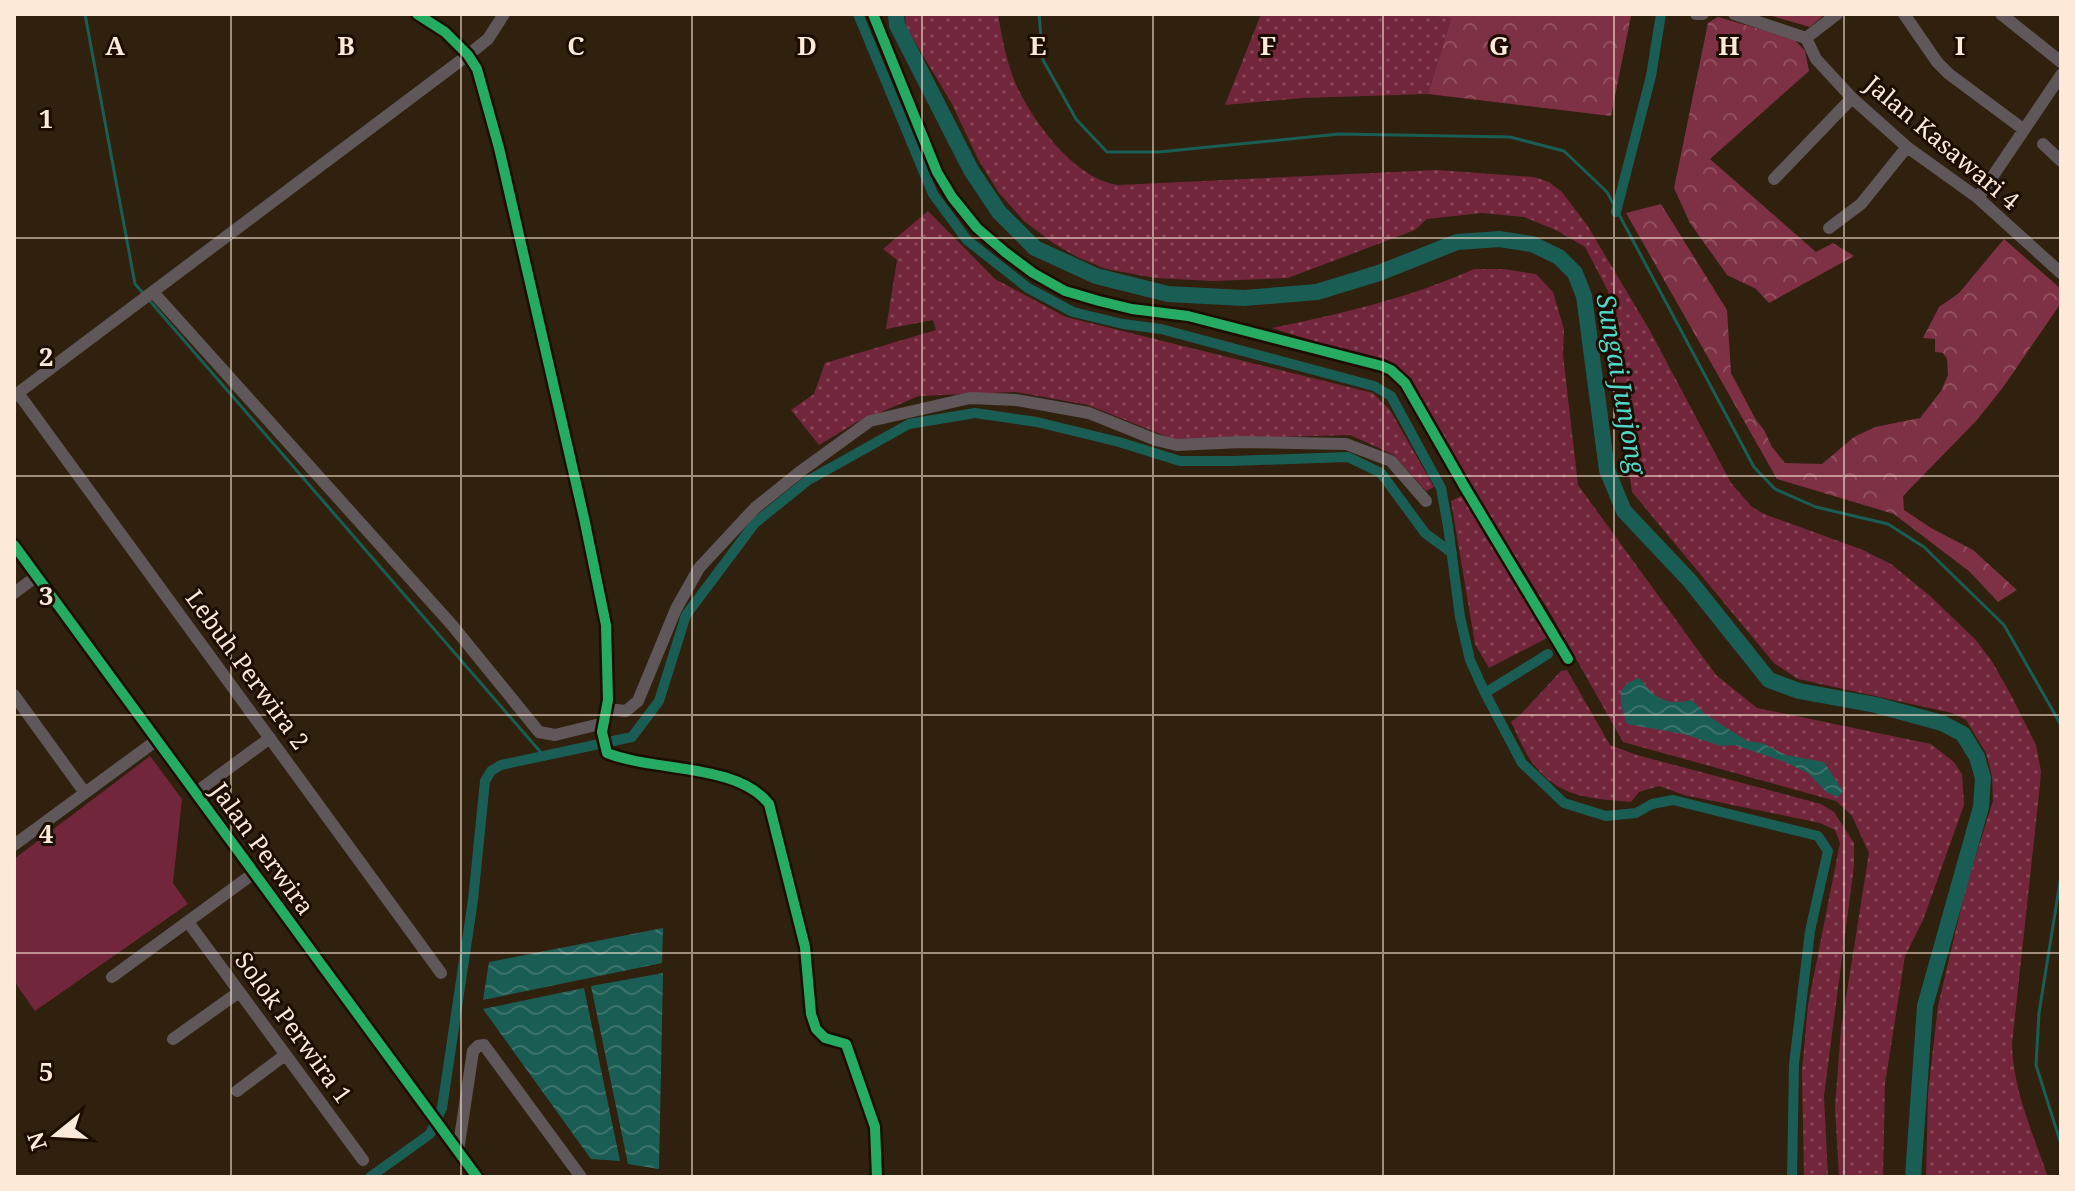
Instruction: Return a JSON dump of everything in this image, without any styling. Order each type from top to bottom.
[{"type":"street","points":[[417,14],[445,32],[468,55],[477,69],[495,134],[606,625],[608,700],[603,728],[607,753],[623,760],[698,771],[744,784],[759,792],[769,804],[805,947],[811,1014],[816,1029],[825,1038],[846,1044],[875,1127],[877,1177]]},
{"type":"street","points":[[16,395],[468,55],[488,39],[504,14]]},
{"type":"street","points":[[873,14],[937,172],[952,197],[977,228],[1033,273],[1065,291],[1099,301],[1132,309],[1188,316],[1391,370],[1405,383],[1568,659]]},
{"type":"street","points":[[1696,14],[1703,14]]},
{"type":"street","points":[[1734,14],[1806,38],[1837,14]]},
{"type":"street","points":[[1904,14],[1949,74],[2023,129]]},
{"type":"street","points":[[2001,14],[2061,62]]},
{"type":"street","name":"Jalan Kasawari 4","points":[[1806,38],[1816,59],[1852,98],[1907,147],[1978,198],[2061,273]]},
{"type":"street","points":[[1978,198],[2061,75]]},
{"type":"street","points":[[1774,179],[1852,98]]},
{"type":"street","points":[[2043,144],[2061,161]]},
{"type":"street","points":[[1829,228],[1861,204],[1907,147]]},
{"type":"street","points":[[152,293],[452,625],[539,732],[555,735],[603,728]]},
{"type":"street","name":"Lebuh Perwira 2","points":[[16,395],[441,973]]},
{"type":"street","points":[[606,709],[626,711],[638,701],[676,609],[699,568],[755,508],[870,421],[970,398],[1016,400],[1089,413],[1156,440],[1177,445],[1242,442],[1346,444],[1391,461],[1426,501]]},
{"type":"street","name":"Jalan Perwira","points":[[14,545],[477,1177]]},
{"type":"street","points":[[14,593],[37,576]]},
{"type":"street","points":[[14,695],[85,793]]},
{"type":"street","points":[[195,793],[270,738]]},
{"type":"street","points":[[14,845],[157,740]]},
{"type":"street","points":[[112,977],[254,873]]},
{"type":"street","name":"Solok Perwira 1","points":[[188,922],[363,1160]]},
{"type":"street","points":[[173,1039],[239,992]]},
{"type":"street","points":[[458,1151],[473,1051],[484,1045],[581,1177]]},
{"type":"street","points":[[237,1091],[285,1055]]},
{"type":"shaded area","points":[[905,14],[998,14],[1013,78],[1034,117],[1058,148],[1102,181],[1118,185],[1437,170],[1534,177],[1549,182],[1562,192],[1587,225],[1649,329],[1731,483],[1752,507],[1764,514],[1863,550],[1891,564],[1929,595],[1975,639],[1991,660],[2036,745],[2040,785],[2012,1044],[2020,1095],[2048,1177],[1926,1177],[1928,1093],[1938,1006],[1966,887],[1993,801],[1992,776],[1986,753],[1966,720],[1952,713],[1798,679],[1774,663],[1632,492],[1617,390],[1608,291],[1585,247],[1556,230],[1524,217],[1482,213],[1427,219],[1415,230],[1288,278],[1213,281],[1155,278],[1106,269],[1053,243],[1024,221],[999,193],[978,159],[952,104],[906,27]]},
{"type":"shaded area","points":[[1261,14],[1411,14],[1451,18],[1428,94],[1303,98],[1225,105]]},
{"type":"shaded area","points":[[928,211],[995,279],[1066,317],[1373,393],[1390,410],[1434,487],[1426,491],[1394,455],[1350,435],[1175,440],[1088,405],[1016,392],[919,396],[857,422],[819,445],[791,410],[814,394],[825,363],[936,330],[933,320],[886,329],[897,260],[883,249]]},
{"type":"shaded area","points":[[1474,269],[1504,269],[1536,274],[1553,292],[1564,329],[1563,355],[1578,485],[1716,675],[1757,708],[1931,744],[1954,762],[1962,774],[1964,805],[1923,920],[1905,956],[1885,1084],[1883,1177],[1839,1177],[1835,1107],[1841,1029],[1869,853],[1852,816],[1836,801],[1623,742],[1552,616],[1401,372],[1272,328],[1400,297]]},
{"type":"shaded area","points":[[1463,495],[1547,638],[1489,668],[1475,644],[1451,501]]},
{"type":"shaded area","points":[[1567,670],[1610,745],[1821,804],[1834,812],[1854,843],[1854,866],[1824,1096],[1828,1177],[1804,1177],[1802,1071],[1808,1005],[1840,843],[1835,830],[1820,823],[1684,795],[1659,786],[1639,792],[1631,802],[1588,797],[1563,789],[1541,773],[1531,761],[1511,722],[1561,671]]},
{"type":"shaded area","points":[[150,756],[182,799],[173,883],[188,904],[35,1011],[14,981],[14,859]]},
{"type":"green space","points":[[1411,14],[1631,16],[1611,116],[1428,94],[1451,18]]},
{"type":"green space","points":[[1765,14],[1825,14],[1810,27]]},
{"type":"green space","points":[[1718,17],[1794,39],[1805,51],[1809,71],[1710,159],[1816,252],[1833,243],[1854,256],[1769,303],[1756,289],[1727,275],[1690,223],[1674,188],[1708,23]]},
{"type":"green space","points":[[1661,204],[1727,310],[1731,373],[1772,447],[1785,463],[1822,464],[1854,437],[1875,427],[1920,418],[1941,391],[1948,375],[1947,359],[1943,353],[1935,352],[1935,339],[1923,338],[1939,307],[1959,293],[2004,239],[2061,289],[2061,303],[2004,386],[1977,420],[1903,496],[1904,510],[1973,550],[2017,590],[1998,602],[1970,572],[1894,514],[1777,479],[1626,213]]},
{"type":"water","points":[[1640,678],[1650,691],[1662,699],[1675,702],[1692,700],[1705,714],[1747,741],[1762,743],[1786,755],[1824,762],[1843,791],[1838,797],[1826,792],[1808,773],[1735,745],[1721,746],[1684,734],[1627,724],[1621,703],[1622,690],[1631,681]]},
{"type":"water","points":[[663,928],[662,963],[483,1000],[489,962]]},
{"type":"water","points":[[663,973],[659,1169],[628,1164],[591,986]]},
{"type":"water","points":[[584,988],[620,1161],[591,1159],[483,1009]]},
{"type":"waterway","points":[[85,14],[135,284],[144,294]]},
{"type":"waterway","points":[[858,14],[933,194],[967,240],[1028,288],[1073,312],[1161,329],[1374,386],[1391,396],[1441,488],[1460,617],[1470,660],[1522,763],[1564,803],[1606,816],[1636,813],[1652,804],[1673,800],[1818,836],[1828,851],[1810,931],[1794,1064],[1792,1177]]},
{"type":"waterway","name":"Sungai Junjong","points":[[896,14],[897,25],[971,170],[999,212],[1035,248],[1096,276],[1168,294],[1244,298],[1317,292],[1379,273],[1457,242],[1499,239],[1532,244],[1559,257],[1575,273],[1584,296],[1607,470],[1624,511],[1690,581],[1769,680],[1799,691],[1876,705],[1942,723],[1963,734],[1977,757],[1983,778],[1981,807],[1925,1006],[1913,1177]]},
{"type":"waterway","points":[[1039,14],[1043,60],[1076,119],[1107,152],[1159,152],[1339,134],[1510,137],[1564,151],[1607,192],[1754,467],[1775,489],[1816,507],[1888,524],[1924,547],[2004,625],[2061,725]]},
{"type":"waterway","points":[[1616,212],[1651,76],[1661,14]]},
{"type":"waterway","points":[[149,300],[544,756]]},
{"type":"waterway","points":[[370,1177],[430,1134],[442,1108],[473,900],[485,781],[491,771],[501,765],[632,737],[659,701],[686,615],[755,523],[807,481],[909,424],[975,413],[1037,422],[1180,461],[1348,457],[1381,473],[1425,533],[1452,553]]},
{"type":"waterway","points":[[1485,693],[1548,654]]},
{"type":"waterway","points":[[2061,876],[2039,1013],[2036,1065],[2061,1144]]},
{"type":"cycle path","points":[[417,14],[445,32],[477,69],[499,148],[606,625],[608,700],[602,732],[607,753],[737,781],[769,804],[805,947],[811,1014],[816,1029],[825,1038],[846,1044],[875,1127],[877,1177]]},
{"type":"cycle path","points":[[873,14],[937,172],[952,197],[977,228],[1033,273],[1065,291],[1099,301],[1132,309],[1188,316],[1391,370],[1405,383],[1568,659]]},
{"type":"cycle path","points":[[14,545],[477,1177]]}]
